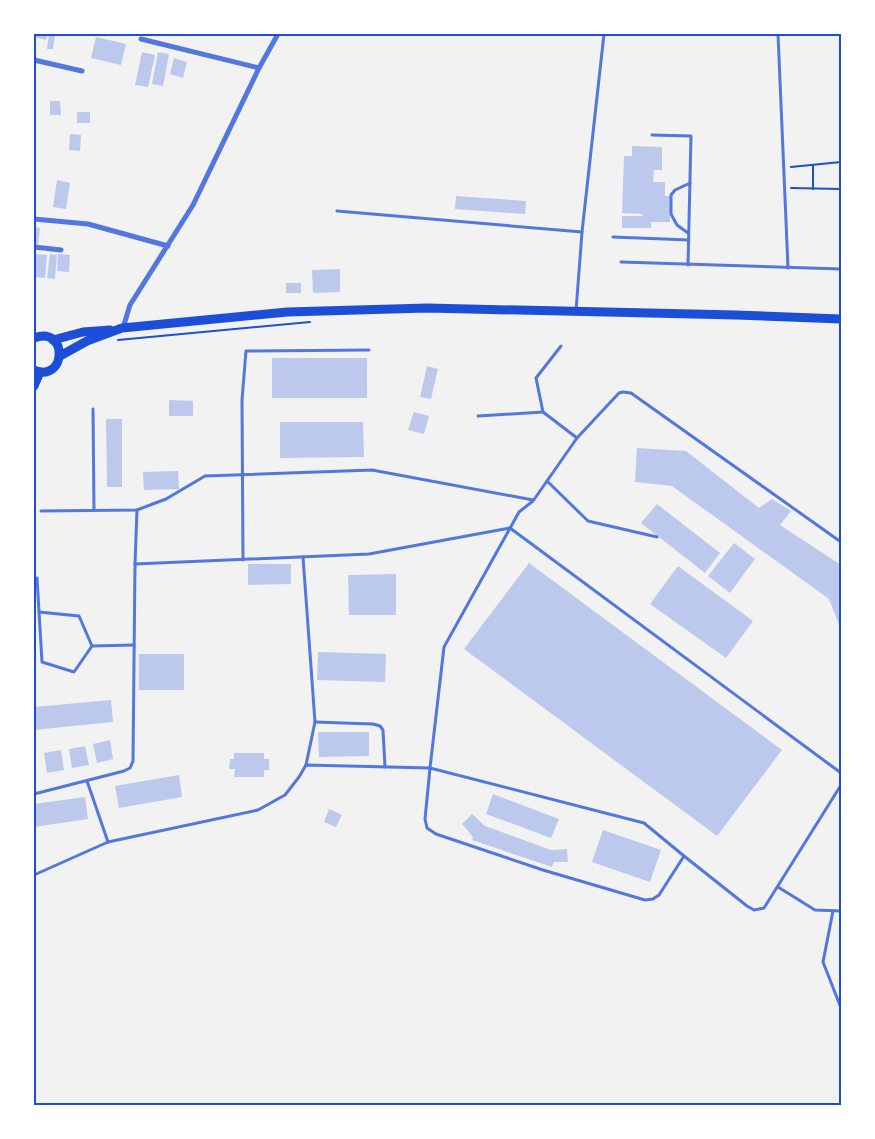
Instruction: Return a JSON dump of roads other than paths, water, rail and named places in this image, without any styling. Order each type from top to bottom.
[{"type":"main road","points":[[53,340],[83,332],[106,329],[287,312],[427,308],[841,320]]},
{"type":"main road","points":[[34,386],[37,371],[49,371],[54,367],[60,356],[87,341],[119,329]]},
{"type":"main road","points":[[34,338],[41,336],[53,340],[57,344],[60,356]]},
{"type":"street","points":[[119,329],[130,305],[193,205],[259,68],[278,34]]},
{"type":"street","points":[[141,39],[259,68]]},
{"type":"street","points":[[34,60],[82,71]]},
{"type":"street","points":[[34,219],[88,224],[168,246]]},
{"type":"street","points":[[34,247],[61,250]]},
{"type":"lane","points":[[576,312],[582,232],[604,34]]},
{"type":"lane","points":[[778,34],[788,268]]},
{"type":"lane","points":[[652,135],[691,136],[688,265]]},
{"type":"lane","points":[[689,233],[677,225],[671,214],[671,195],[675,190],[690,183]]},
{"type":"lane","points":[[337,211],[582,232]]},
{"type":"lane","points":[[613,237],[689,240]]},
{"type":"lane","points":[[621,262],[841,269]]},
{"type":"lane","points":[[543,412],[536,378],[561,346]]},
{"type":"lane","points":[[242,560],[242,400],[246,351],[369,350]]},
{"type":"lane","points":[[684,856],[659,895],[654,899],[645,900],[543,870],[436,834],[427,828],[425,819],[444,647],[519,512],[533,501],[577,438],[616,395],[623,392],[631,394],[841,542]]},
{"type":"lane","points":[[93,408],[94,511]]},
{"type":"lane","points":[[478,416],[543,412],[577,438]]},
{"type":"lane","points":[[41,511],[137,510],[166,499],[205,476],[372,470],[533,501]]},
{"type":"lane","points":[[547,481],[588,521],[657,536]]},
{"type":"lane","points":[[34,794],[124,771],[130,768],[133,762],[137,510]]},
{"type":"lane","points":[[135,564],[369,554],[510,528],[841,773]]},
{"type":"lane","points":[[34,875],[108,842],[258,810],[285,795],[306,764],[315,722],[303,557]]},
{"type":"lane","points":[[37,578],[42,662],[74,672],[92,646]]},
{"type":"lane","points":[[39,612],[80,616],[92,646]]},
{"type":"lane","points":[[92,646],[134,645]]},
{"type":"lane","points":[[315,722],[374,724],[380,726],[383,730],[385,767]]},
{"type":"lane","points":[[306,764],[430,768],[644,823],[754,910],[764,908],[841,785]]},
{"type":"lane","points":[[87,781],[108,842]]},
{"type":"lane","points":[[778,887],[815,910],[841,912]]},
{"type":"lane","points":[[833,911],[823,962],[841,1008]]}]
